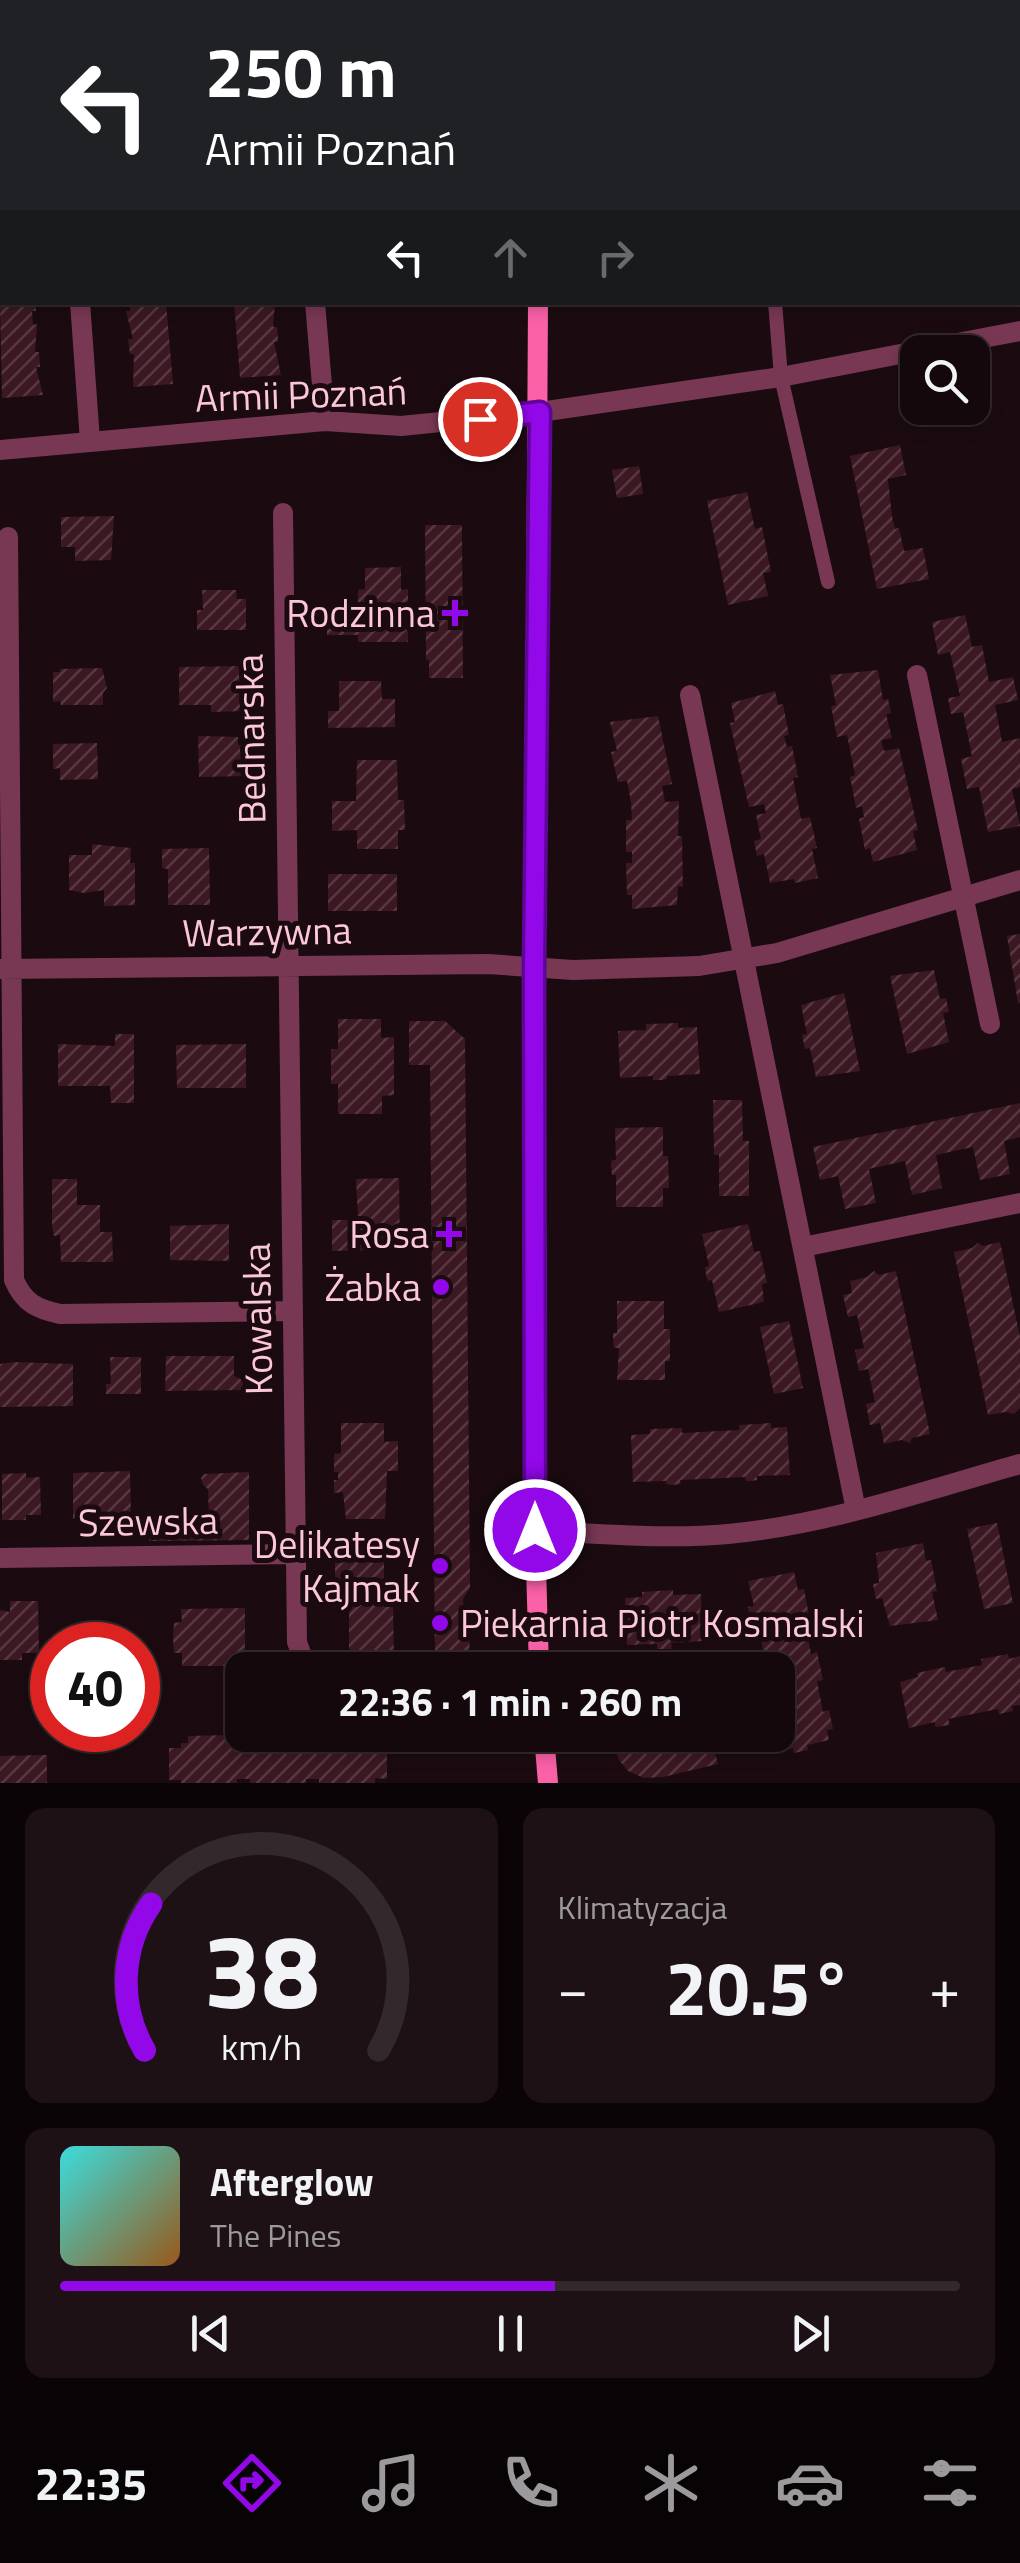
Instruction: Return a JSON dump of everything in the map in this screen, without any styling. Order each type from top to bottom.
[{"type":"street","points":[[80,305],[90,442]]},
{"type":"street","points":[[316,305],[325,420]]},
{"type":"street","points":[[538,305],[534,969],[538,1652]]},
{"type":"street","name":"Armii Poznań","points":[[0,450],[325,420],[401,426],[540,412],[781,377],[1020,332]]},
{"type":"street","name":"Bednarska","points":[[283,513],[287,965]]},
{"type":"street","points":[[8,537],[5,970],[12,1266],[18,1290],[38,1309],[60,1314],[292,1311]]},
{"type":"street","points":[[918,675],[990,1024]]},
{"type":"street","points":[[690,695],[856,1510]]},
{"type":"street","name":"Warzywna","points":[[5,970],[488,964],[534,969],[676,968],[777,954],[1020,880]]},
{"type":"street","name":"Kowalska","points":[[287,965],[296,1554],[301,1652]]},
{"type":"street","points":[[802,1246],[1020,1203]]},
{"type":"street","points":[[535,1530],[722,1534],[856,1510],[1020,1464]]},
{"type":"street","name":"Szewska","points":[[0,1558],[296,1554]]},
{"type":"street","points":[[545,1752],[548,1783]]},
{"type":"lane","points":[[775,305],[781,377],[828,582]]},
{"type":"building","points":[[0,305],[35,305],[36,311],[32,311],[33,325],[37,324],[35,352],[39,352],[40,367],[36,367],[43,395],[2,398]]},
{"type":"building","points":[[130,305],[166,305],[173,384],[133,387],[134,354],[130,354],[128,339],[133,339],[126,311],[130,311]]},
{"type":"building","points":[[234,305],[275,305],[273,327],[277,327],[278,342],[274,342],[281,375],[240,378]]},
{"type":"building","points":[[900,445],[906,475],[888,479],[892,516],[904,551],[923,548],[929,579],[877,589],[850,456]]},
{"type":"building","points":[[639,466],[643,494],[617,498],[612,470]]},
{"type":"building","points":[[747,492],[755,529],[762,527],[771,572],[763,573],[768,596],[728,605],[707,501]]},
{"type":"building","points":[[114,516],[111,560],[75,561],[75,547],[61,547],[61,517]]},
{"type":"building","points":[[425,525],[462,525],[463,678],[429,678]]},
{"type":"building","points":[[401,567],[401,590],[408,589],[408,642],[358,642],[358,635],[327,635],[327,617],[358,616],[358,590],[365,589],[365,568]]},
{"type":"building","points":[[202,590],[236,590],[237,599],[246,599],[246,630],[197,630],[197,610],[203,610]]},
{"type":"building","points":[[965,615],[972,647],[982,645],[989,682],[1013,677],[1018,700],[995,705],[1002,742],[1020,738],[1020,787],[1012,789],[1020,826],[988,832],[979,787],[967,789],[961,759],[972,756],[963,712],[951,714],[948,698],[960,696],[950,652],[938,655],[932,622]]},
{"type":"building","points":[[245,666],[246,711],[211,712],[211,705],[179,705],[179,667]]},
{"type":"building","points":[[102,668],[107,688],[103,705],[53,702],[53,672]]},
{"type":"building","points":[[878,670],[883,700],[888,699],[891,713],[886,714],[892,738],[881,740],[884,751],[899,748],[918,830],[913,831],[917,850],[873,862],[870,848],[865,850],[859,819],[864,817],[862,806],[856,808],[850,777],[855,775],[847,735],[837,737],[830,675]]},
{"type":"building","points":[[339,681],[381,681],[382,699],[395,699],[395,727],[328,728],[328,711],[339,711]]},
{"type":"building","points":[[775,691],[778,705],[783,704],[789,735],[784,736],[787,747],[792,746],[801,819],[810,817],[817,848],[812,849],[818,878],[795,883],[794,879],[770,883],[764,854],[757,856],[754,841],[761,839],[756,815],[766,813],[764,804],[749,807],[730,723],[735,722],[731,703]]},
{"type":"building","points":[[658,716],[672,784],[662,786],[665,802],[679,801],[683,887],[678,886],[677,905],[632,909],[632,895],[627,895],[626,863],[632,863],[632,852],[626,852],[626,820],[632,820],[631,802],[627,781],[618,782],[611,752],[617,751],[610,722]]},
{"type":"building","points":[[198,736],[238,737],[238,745],[247,745],[247,776],[199,777]]},
{"type":"building","points":[[97,743],[98,779],[60,780],[60,768],[53,769],[53,744]]},
{"type":"building","points":[[357,760],[397,760],[398,800],[404,800],[405,830],[398,830],[398,849],[357,849],[357,830],[332,831],[332,801],[356,801]]},
{"type":"building","points":[[92,844],[131,848],[135,905],[104,906],[104,890],[69,890],[69,855],[92,855]]},
{"type":"building","points":[[209,848],[210,905],[168,905],[168,869],[162,868],[162,849]]},
{"type":"building","points":[[328,874],[397,874],[397,911],[328,911]]},
{"type":"building","points":[[1020,934],[1020,1003],[1018,1003],[1007,936]]},
{"type":"building","points":[[934,970],[940,999],[946,998],[949,1012],[943,1013],[949,1042],[907,1054],[890,976]]},
{"type":"building","points":[[844,993],[860,1071],[816,1077],[810,1048],[805,1049],[802,1035],[807,1034],[801,1005]]},
{"type":"building","points":[[338,1019],[381,1019],[381,1038],[394,1037],[394,1095],[382,1096],[382,1114],[338,1114],[338,1084],[331,1084],[331,1049],[338,1049]]},
{"type":"building","points":[[409,1021],[445,1021],[465,1039],[470,1588],[463,1599],[470,1624],[469,1652],[435,1652],[430,1065],[409,1065]]},
{"type":"building","points":[[678,1023],[678,1028],[697,1027],[700,1074],[667,1076],[662,1080],[653,1080],[653,1076],[620,1078],[618,1031],[646,1030],[646,1024]]},
{"type":"building","points":[[115,1034],[134,1034],[134,1103],[111,1103],[110,1086],[58,1086],[58,1044],[115,1046]]},
{"type":"building","points":[[246,1044],[246,1088],[177,1088],[176,1045]]},
{"type":"building","points":[[713,1100],[742,1100],[743,1141],[749,1141],[749,1196],[719,1196]]},
{"type":"building","points":[[1020,1103],[1020,1137],[1004,1141],[1010,1174],[980,1180],[973,1147],[954,1151],[936,1155],[942,1188],[912,1195],[905,1161],[869,1169],[876,1203],[845,1209],[838,1176],[820,1180],[813,1147]]},
{"type":"building","points":[[663,1127],[669,1188],[663,1188],[663,1207],[616,1207],[616,1175],[612,1175],[611,1165],[616,1160],[615,1128]]},
{"type":"building","points":[[399,1178],[400,1250],[332,1251],[332,1220],[358,1220],[356,1179]]},
{"type":"building","points":[[52,1179],[77,1179],[77,1205],[100,1205],[100,1232],[112,1232],[113,1262],[61,1262],[60,1235],[54,1236],[52,1226]]},
{"type":"building","points":[[229,1224],[229,1261],[170,1260],[170,1226]]},
{"type":"building","points":[[748,1224],[754,1252],[760,1251],[767,1283],[762,1284],[764,1302],[719,1312],[712,1280],[708,1281],[706,1275],[705,1267],[709,1266],[702,1234]]},
{"type":"building","points":[[1000,1242],[1020,1337],[1020,1408],[1014,1414],[988,1415],[954,1252],[978,1243],[983,1246]]},
{"type":"building","points":[[874,1271],[879,1275],[896,1271],[905,1313],[930,1434],[912,1438],[910,1443],[901,1440],[884,1444],[880,1423],[870,1425],[866,1404],[875,1402],[868,1369],[859,1371],[855,1350],[864,1348],[857,1315],[848,1317],[843,1295],[852,1293],[850,1281]]},
{"type":"building","points":[[617,1301],[664,1301],[664,1329],[670,1329],[670,1361],[665,1361],[665,1380],[617,1380],[619,1348],[614,1348],[613,1333],[617,1333]]},
{"type":"building","points":[[789,1321],[803,1388],[774,1394],[760,1327]]},
{"type":"building","points":[[166,1356],[234,1356],[234,1376],[243,1380],[243,1390],[165,1391]]},
{"type":"building","points":[[110,1357],[141,1357],[141,1394],[106,1394],[106,1384],[111,1384]]},
{"type":"building","points":[[0,1364],[73,1364],[73,1406],[0,1407]]},
{"type":"building","points":[[341,1423],[384,1423],[384,1442],[398,1441],[398,1471],[387,1471],[385,1519],[346,1519],[343,1492],[334,1493],[338,1472],[334,1472],[334,1454],[341,1453]]},
{"type":"building","points":[[771,1423],[771,1428],[787,1427],[790,1475],[757,1476],[757,1480],[751,1481],[745,1477],[680,1480],[681,1484],[671,1485],[666,1481],[633,1482],[631,1435],[650,1434],[650,1429],[682,1428],[682,1433],[739,1430],[739,1425]]},
{"type":"building","points":[[130,1471],[131,1515],[73,1519],[73,1473]]},
{"type":"building","points":[[249,1472],[249,1540],[149,1541],[149,1513],[190,1513],[190,1518],[209,1518],[208,1489],[201,1478],[204,1474]]},
{"type":"building","points":[[26,1473],[26,1478],[40,1477],[41,1515],[26,1515],[26,1520],[2,1520],[2,1474]]},
{"type":"building","points":[[997,1523],[1013,1603],[984,1609],[967,1529]]},
{"type":"building","points":[[923,1543],[926,1561],[931,1560],[938,1620],[890,1626],[882,1598],[876,1599],[873,1584],[879,1583],[876,1553]]},
{"type":"building","points":[[335,1553],[384,1553],[384,1607],[393,1607],[394,1652],[349,1652],[349,1607],[335,1607]]},
{"type":"building","points":[[794,1572],[798,1590],[804,1589],[811,1654],[817,1652],[823,1680],[817,1681],[823,1712],[829,1710],[833,1729],[827,1730],[829,1740],[807,1745],[808,1750],[794,1752],[795,1652],[763,1652],[757,1620],[751,1621],[748,1607],[754,1606],[748,1581]]},
{"type":"building","points":[[673,1590],[673,1595],[701,1594],[702,1641],[671,1643],[672,1649],[657,1649],[657,1644],[627,1645],[625,1598],[642,1597],[642,1592]]},
{"type":"building","points":[[10,1601],[38,1601],[38,1622],[30,1622],[30,1653],[22,1653],[22,1660],[0,1660],[0,1610],[10,1612]]},
{"type":"building","points":[[245,1608],[245,1652],[225,1652],[225,1666],[182,1666],[182,1653],[174,1653],[173,1638],[174,1623],[182,1622],[181,1609]]},
{"type":"building","points":[[1008,1654],[1009,1659],[1020,1656],[1020,1705],[1012,1706],[1013,1711],[999,1714],[998,1709],[948,1719],[950,1725],[935,1727],[935,1722],[909,1728],[900,1682],[918,1677],[917,1673],[982,1665],[981,1659]]},
{"type":"building","points":[[225,1735],[225,1752],[387,1752],[387,1779],[375,1778],[375,1783],[319,1783],[319,1779],[306,1779],[306,1783],[169,1780],[169,1748],[181,1748],[181,1743],[188,1743],[188,1736]]},
{"type":"building","points":[[616,1752],[715,1752],[718,1764],[644,1778],[628,1771]]},
{"type":"building","points":[[47,1755],[47,1783],[0,1783],[0,1756]]},
{"type":"place","name":"Rodzinna","points":[[455,613]]},
{"type":"place","name":"Rosa","points":[[449,1234]]},
{"type":"place","name":"Żabka","points":[[441,1287]]},
{"type":"place","name":"Delikatesy Kajmak","points":[[440,1566]]},
{"type":"place","name":"Piekarnia Piotr Kosmalski","points":[[440,1623]]},
{"type":"route","points":[[480,419],[540,412],[534,969],[535,1530]]}]
